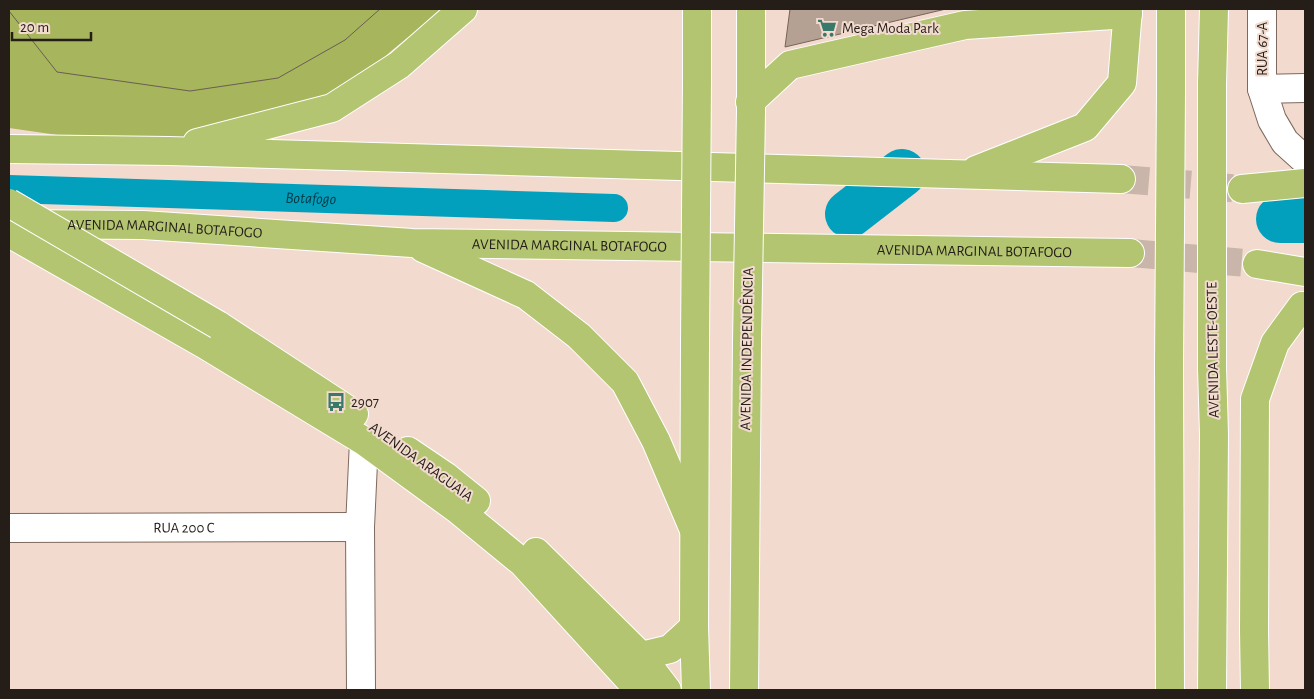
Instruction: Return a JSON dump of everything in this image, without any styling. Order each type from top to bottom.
[{"type":"main road","points":[[169,151],[332,108],[399,66],[463,9]]},
{"type":"main road","points":[[696,690],[694,626],[694,344],[697,9]]},
{"type":"main road","name":"AVENIDA INDEPENDÊNCIA","points":[[744,690],[746,342],[751,9]]},
{"type":"main road","points":[[1170,690],[1169,365],[1172,9]]},
{"type":"main road","name":"AVENIDA LESTE-OESTE","points":[[1212,690],[1214,434],[1212,368],[1212,84],[1214,9]]},
{"type":"main road","points":[[750,107],[790,65],[965,25],[1128,11],[1122,83],[1085,127],[966,175]]},
{"type":"main road","points":[[9,149],[169,151],[1121,178]]},
{"type":"main road","points":[[1242,189],[1305,183]]},
{"type":"main road","name":"AVENIDA ARAGUAIA","points":[[9,203],[211,335],[364,441],[457,509],[522,563],[640,690]]},
{"type":"main road","name":"AVENIDA MARGINAL BOTAFOGO","points":[[9,224],[143,225],[412,243],[1130,253]]},
{"type":"main road","name":"AVENIDA ARAGUAIA","points":[[9,233],[211,335],[445,476],[524,541],[641,656],[666,690]]},
{"type":"main road","points":[[412,243],[526,295],[579,336],[626,382],[656,441],[694,530]]},
{"type":"main road","points":[[1257,264],[1305,272]]},
{"type":"main road","points":[[1255,690],[1255,399],[1275,343],[1302,306],[1305,306]]},
{"type":"main road","points":[[641,656],[670,649],[694,626]]},
{"type":"street","name":"RUA 67-A","points":[[1262,9],[1262,89],[1272,120],[1285,142],[1305,160]]},
{"type":"street","points":[[1262,89],[1305,88]]},
{"type":"street","points":[[361,690],[360,527],[364,441]]},
{"type":"street","name":"RUA 200 C","points":[[9,528],[360,527]]},
{"type":"green space","points":[[9,9],[443,9],[390,52],[332,108],[169,151],[9,128]]},
{"type":"building","name":"Mega Moda Park","points":[[790,9],[946,9],[785,47]]},
{"type":"waterway","points":[[849,214],[902,173]]},
{"type":"waterway","name":"Botafogo","points":[[9,189],[614,208]]},
{"type":"waterway","points":[[1280,219],[1305,219]]},
{"type":"tunnel","points":[[1121,179],[1242,189]]},
{"type":"tunnel","points":[[1130,253],[1257,264]]},
{"type":"tram line","points":[[9,11],[57,72],[190,91],[278,78],[345,40],[380,9]]},
{"type":"place","name":"Mega Moda Park","points":[[827,28]]},
{"type":"place","name":"2907","points":[[336,402]]}]
